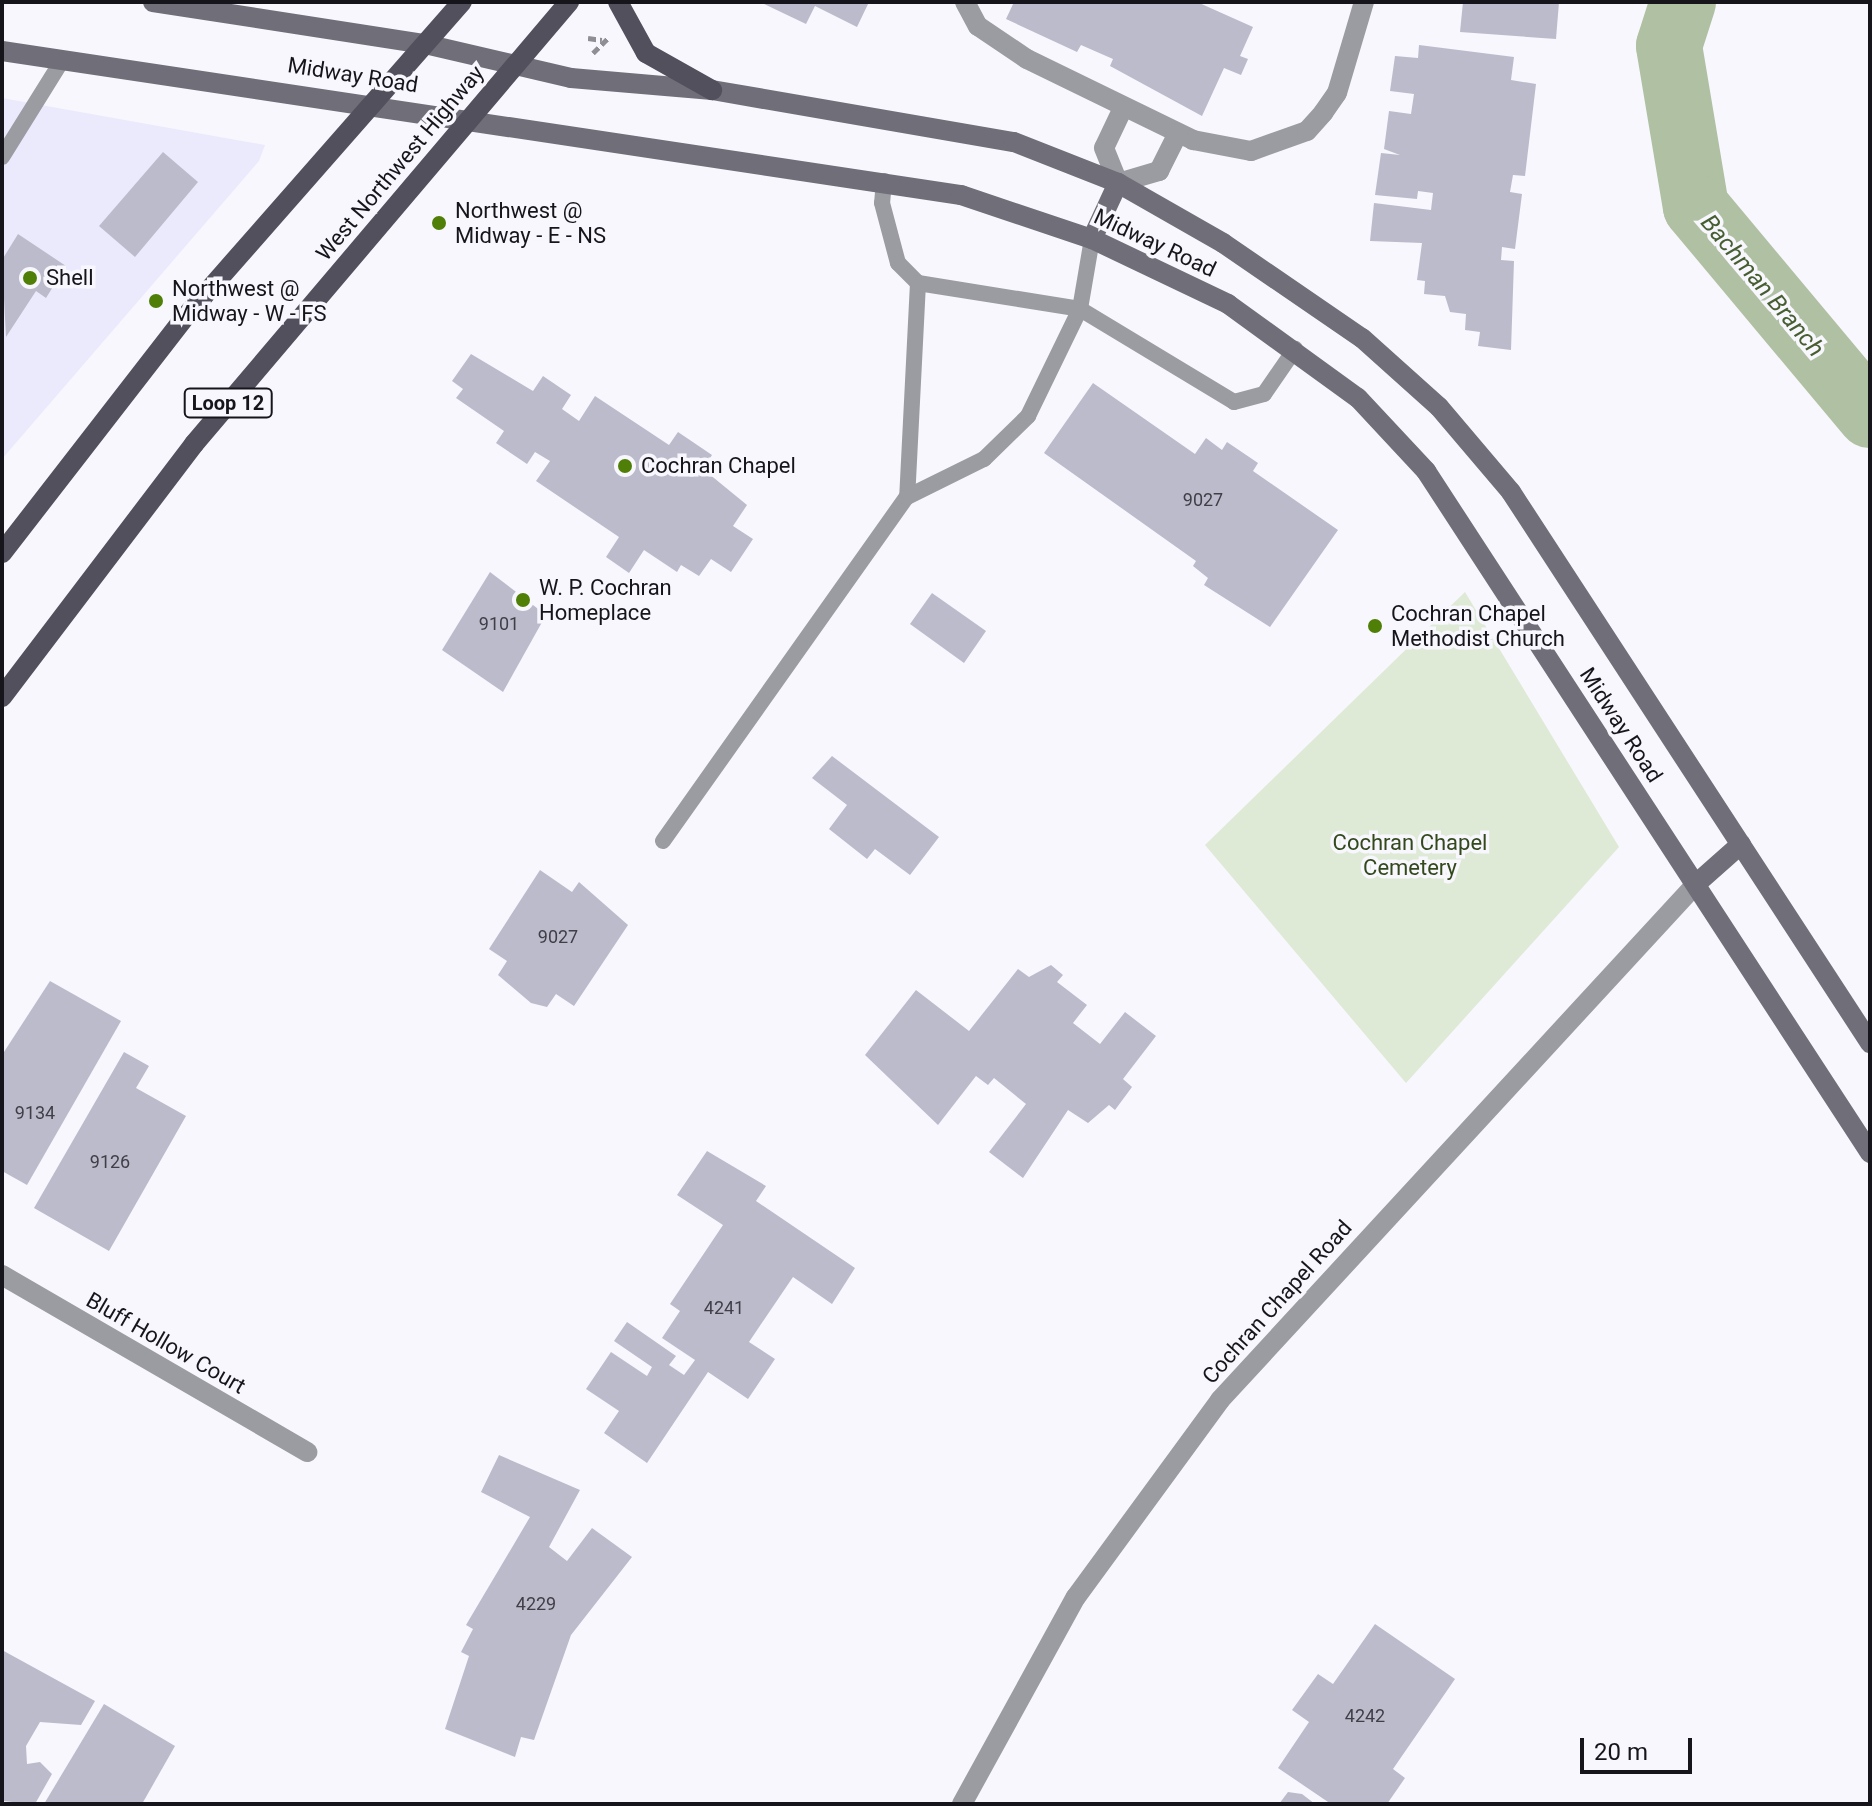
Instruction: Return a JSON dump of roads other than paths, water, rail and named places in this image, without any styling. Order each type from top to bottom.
[{"type":"main road","name":"Midway Road","points":[[153,2],[425,44],[571,78],[712,90],[1014,142],[1118,183],[1223,243],[1362,338],[1439,407],[1574,579],[1870,1043]]},
{"type":"main road","points":[[4,547],[186,316],[462,2]]},
{"type":"main road","name":"West Northwest Highway","points":[[2,697],[184,456],[569,2]]},
{"type":"main road","points":[[618,2],[646,53],[712,90]]},
{"type":"main road","name":"Midway Road","points":[[2,51],[373,102],[961,195],[1092,239],[1228,304],[1295,349],[1358,398],[1426,471],[1870,1153]]},
{"type":"main road","points":[[1092,239],[1118,183]]},
{"type":"main road","points":[[1696,884],[1741,844]]},
{"type":"street","points":[[965,2],[978,26],[1006,47],[1123,108],[1178,133],[1251,151],[1307,131],[1337,93],[1364,2]]},
{"type":"street","points":[[1123,108],[1104,148],[1118,183],[1159,171],[1178,133]]},
{"type":"street","name":"Cochran Chapel Road","points":[[962,1804],[1076,1597],[1220,1400],[1611,967],[1696,884]]},
{"type":"street","name":"Bluff Hollow Court","points":[[2,1275],[307,1452]]},
{"type":"lane","points":[[2,157],[63,59]]},
{"type":"lane","points":[[884,181],[882,203],[898,263],[918,283],[1080,309],[1234,402],[1264,394],[1295,349]]},
{"type":"lane","points":[[663,841],[907,497],[984,459],[1028,416],[1080,309],[1092,239]]},
{"type":"lane","points":[[907,497],[918,283]]},
{"type":"waterway","name":"Bachman Branch","points":[[1683,2],[1669,46],[1696,207],[1870,415]]},
{"type":"place","name":"Northwest @ Midway - E - NS","points":[[439,223]]},
{"type":"place","name":"Shell","points":[[30,278]]},
{"type":"place","name":"Northwest @ Midway - W - FS","points":[[156,301]]},
{"type":"place","name":"Cochran Chapel","points":[[625,466]]},
{"type":"place","name":"W. P. Cochran Homeplace","points":[[523,600]]},
{"type":"place","name":"Cochran Chapel Methodist Church","points":[[1375,626]]},
{"type":"park label","name":"Cochran Chapel Cemetery","points":[[1410,854]]}]
